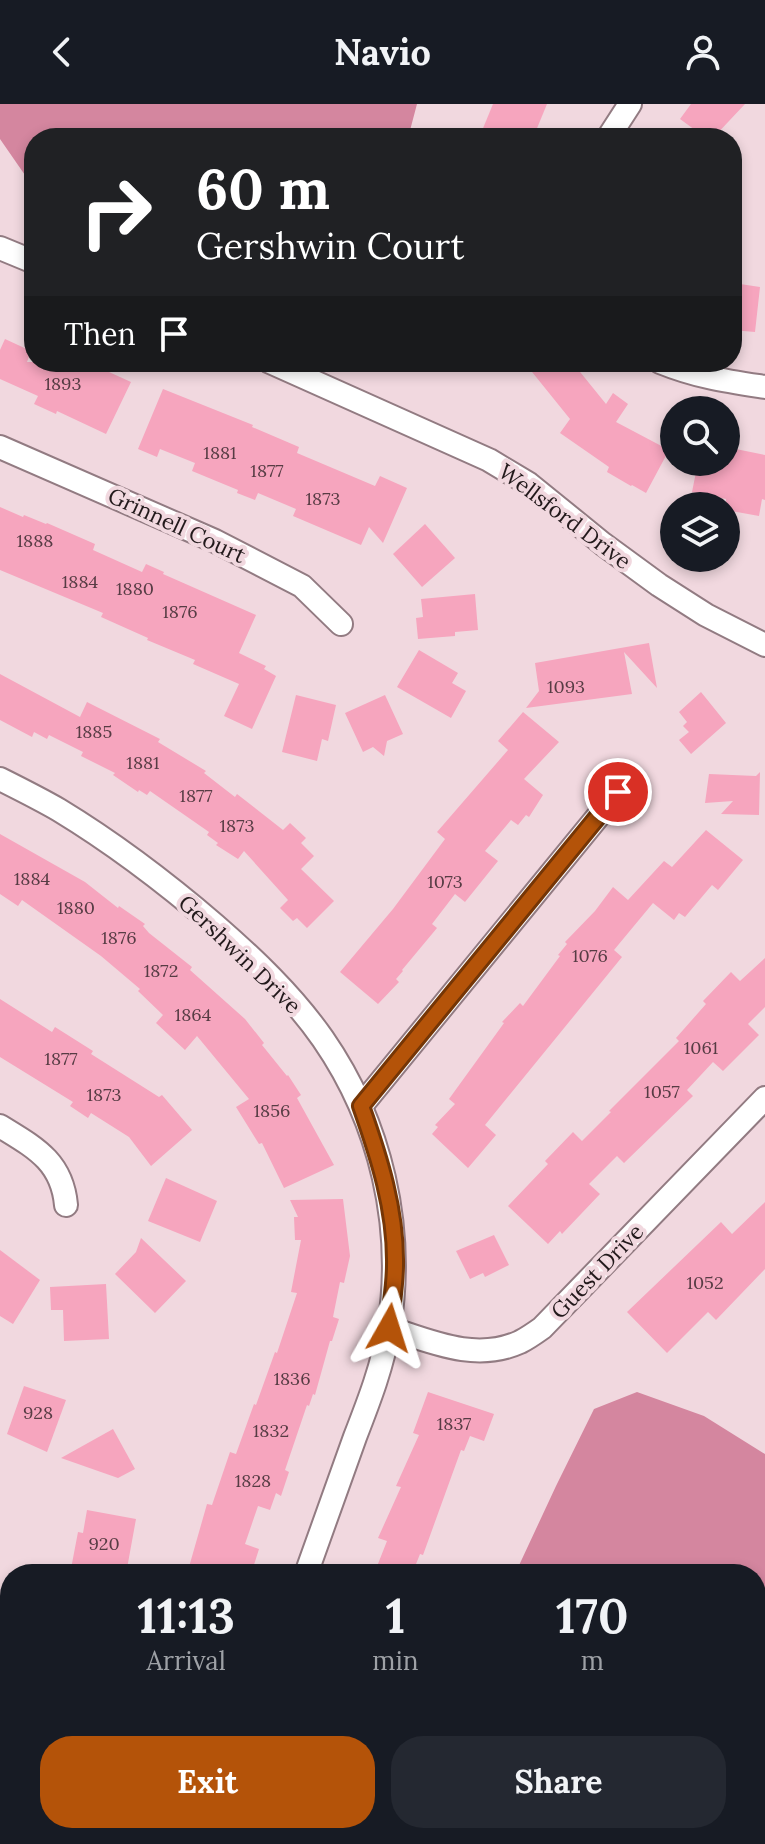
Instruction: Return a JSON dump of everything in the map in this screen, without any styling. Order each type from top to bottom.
[{"type":"street","points":[[614,128],[630,104]]},
{"type":"street","points":[[0,248],[24,258]]},
{"type":"street","name":"Wellsford Drive","points":[[292,372],[489,460],[529,484],[659,585],[706,615],[765,645]]},
{"type":"street","points":[[686,372],[765,387]]},
{"type":"street","name":"Grinnell Court","points":[[0,447],[215,541],[302,586],[341,624]]},
{"type":"street","name":"Gershwin Drive","points":[[0,779],[58,810],[123,852],[173,888],[242,949],[323,1039],[361,1106],[387,1189],[394,1236],[395,1266],[389,1328],[377,1377],[310,1564]]},
{"type":"street","points":[[361,1106],[618,792]]},
{"type":"street","name":"Guest Drive","points":[[389,1328],[470,1351],[499,1349],[522,1341],[542,1328],[765,1098]]},
{"type":"street","points":[[0,1126],[46,1156],[58,1173],[66,1205]]},
{"type":"shaded area","points":[[0,104],[417,104],[411,128],[24,128],[24,174],[0,139]]},
{"type":"shaded area","points":[[637,1392],[704,1416],[765,1454],[765,1564],[520,1564],[594,1409]]},
{"type":"building","points":[[493,104],[547,104],[537,128],[483,128]]},
{"type":"building","points":[[691,104],[745,104],[722,128],[692,128],[680,119]]},
{"type":"building","points":[[742,284],[760,287],[755,332],[742,331]]},
{"type":"building","points":[[5,339],[24,348],[24,372],[109,372],[131,382],[106,434],[34,404],[38,396],[0,379],[0,350]]},
{"type":"building","points":[[532,372],[580,372],[606,404],[613,393],[628,404],[616,422],[660,445],[660,467],[646,493],[607,472],[609,467],[560,433],[570,419]]},
{"type":"building","points":[[163,389],[253,425],[299,447],[297,453],[375,486],[380,476],[407,488],[383,543],[369,527],[361,545],[293,516],[296,509],[258,493],[255,500],[192,471],[195,463],[160,449],[157,457],[138,449]]},
{"type":"building","points":[[740,450],[765,455],[765,500],[762,499],[759,516],[740,513],[740,492],[692,492],[695,476],[740,476]]},
{"type":"building","points":[[0,507],[95,544],[93,550],[142,572],[146,564],[256,615],[239,653],[266,666],[264,669],[276,676],[252,729],[224,716],[239,684],[101,617],[103,613],[0,570]]},
{"type":"building","points":[[425,524],[455,558],[422,587],[393,554]]},
{"type":"building","points":[[475,594],[478,630],[455,632],[455,636],[418,639],[416,618],[423,617],[421,599]]},
{"type":"building","points":[[649,643],[657,688],[624,652],[632,694],[526,708],[539,691],[535,663]]},
{"type":"building","points":[[419,650],[458,673],[452,683],[466,691],[451,718],[397,687]]},
{"type":"building","points":[[0,674],[80,717],[87,702],[160,739],[158,742],[206,771],[204,773],[235,797],[237,794],[283,830],[290,823],[306,838],[301,843],[314,856],[301,869],[334,901],[307,928],[297,918],[293,921],[280,908],[288,900],[244,851],[238,859],[216,845],[218,843],[207,835],[209,832],[150,791],[147,795],[138,792],[113,775],[115,773],[81,756],[83,752],[49,735],[47,739],[34,732],[32,737],[0,720]]},
{"type":"building","points":[[701,692],[726,723],[691,754],[679,740],[689,732],[683,726],[687,722],[679,712]]},
{"type":"building","points":[[296,695],[336,705],[328,741],[322,739],[317,761],[282,752]]},
{"type":"building","points":[[385,695],[403,734],[387,741],[384,756],[373,747],[363,752],[345,713]]},
{"type":"building","points":[[523,712],[559,742],[524,779],[543,795],[529,817],[526,815],[518,825],[511,820],[485,851],[498,861],[465,902],[455,894],[432,924],[437,928],[402,970],[396,979],[399,982],[378,1004],[340,972],[393,909],[445,839],[437,832],[508,750],[498,741]]},
{"type":"building","points":[[760,772],[759,815],[721,814],[733,801],[705,803],[709,774],[756,776]]},
{"type":"building","points":[[706,830],[743,860],[718,890],[712,885],[685,917],[679,913],[674,920],[653,903],[614,950],[622,957],[485,1125],[496,1135],[468,1168],[432,1134],[438,1127],[435,1125],[455,1104],[449,1099],[502,1022],[520,1003],[523,1006],[560,956],[567,944],[565,942],[613,887],[628,900],[664,861],[672,867]]},
{"type":"building","points":[[0,834],[85,882],[145,924],[143,926],[149,933],[192,967],[190,970],[245,1019],[301,1095],[297,1098],[334,1165],[284,1188],[262,1143],[259,1144],[236,1107],[249,1099],[197,1036],[185,1050],[156,1023],[163,1015],[138,991],[140,989],[101,956],[22,900],[18,906],[0,894]]},
{"type":"building","points":[[765,958],[765,1007],[748,1024],[759,1035],[723,1071],[713,1062],[687,1090],[693,1096],[624,1163],[617,1156],[589,1184],[600,1194],[562,1234],[560,1231],[548,1244],[508,1206],[573,1132],[582,1141],[679,1041],[676,1038],[706,1004],[703,1001],[731,972],[740,981]]},
{"type":"building","points":[[0,999],[52,1032],[55,1027],[93,1051],[91,1054],[159,1097],[162,1095],[192,1130],[151,1166],[129,1137],[91,1113],[88,1118],[70,1106],[73,1102],[0,1057]]},
{"type":"building","points":[[166,1178],[217,1201],[200,1242],[148,1221]]},
{"type":"building","points":[[343,1199],[350,1256],[344,1283],[340,1282],[333,1317],[339,1319],[315,1395],[307,1405],[285,1470],[289,1472],[281,1496],[276,1493],[270,1510],[258,1506],[245,1544],[259,1549],[254,1564],[190,1564],[207,1504],[212,1505],[230,1452],[236,1454],[277,1353],[297,1293],[291,1292],[301,1240],[295,1240],[294,1217],[298,1217],[290,1200]]},
{"type":"building","points":[[765,1202],[765,1269],[716,1320],[708,1312],[667,1353],[627,1312],[721,1222],[732,1234]]},
{"type":"building","points":[[494,1235],[509,1265],[485,1277],[483,1273],[470,1279],[456,1251]]},
{"type":"building","points":[[141,1238],[186,1281],[155,1313],[115,1274],[136,1252]]},
{"type":"building","points":[[0,1250],[40,1280],[13,1324],[0,1316]]},
{"type":"building","points":[[106,1284],[109,1339],[64,1341],[63,1310],[51,1310],[50,1287]]},
{"type":"building","points":[[24,1386],[66,1400],[47,1452],[7,1434]]},
{"type":"building","points":[[428,1392],[494,1414],[484,1441],[470,1436],[464,1451],[461,1450],[423,1555],[420,1554],[416,1564],[378,1564],[387,1541],[378,1538],[401,1487],[396,1486],[419,1435],[413,1433]]},
{"type":"building","points":[[113,1429],[135,1469],[118,1478],[61,1458]]},
{"type":"building","points":[[87,1510],[136,1519],[128,1564],[72,1564],[78,1532],[83,1533]]},
{"type":"route","points":[[389,1328],[395,1266],[394,1236],[387,1189],[361,1106],[618,792]]}]
